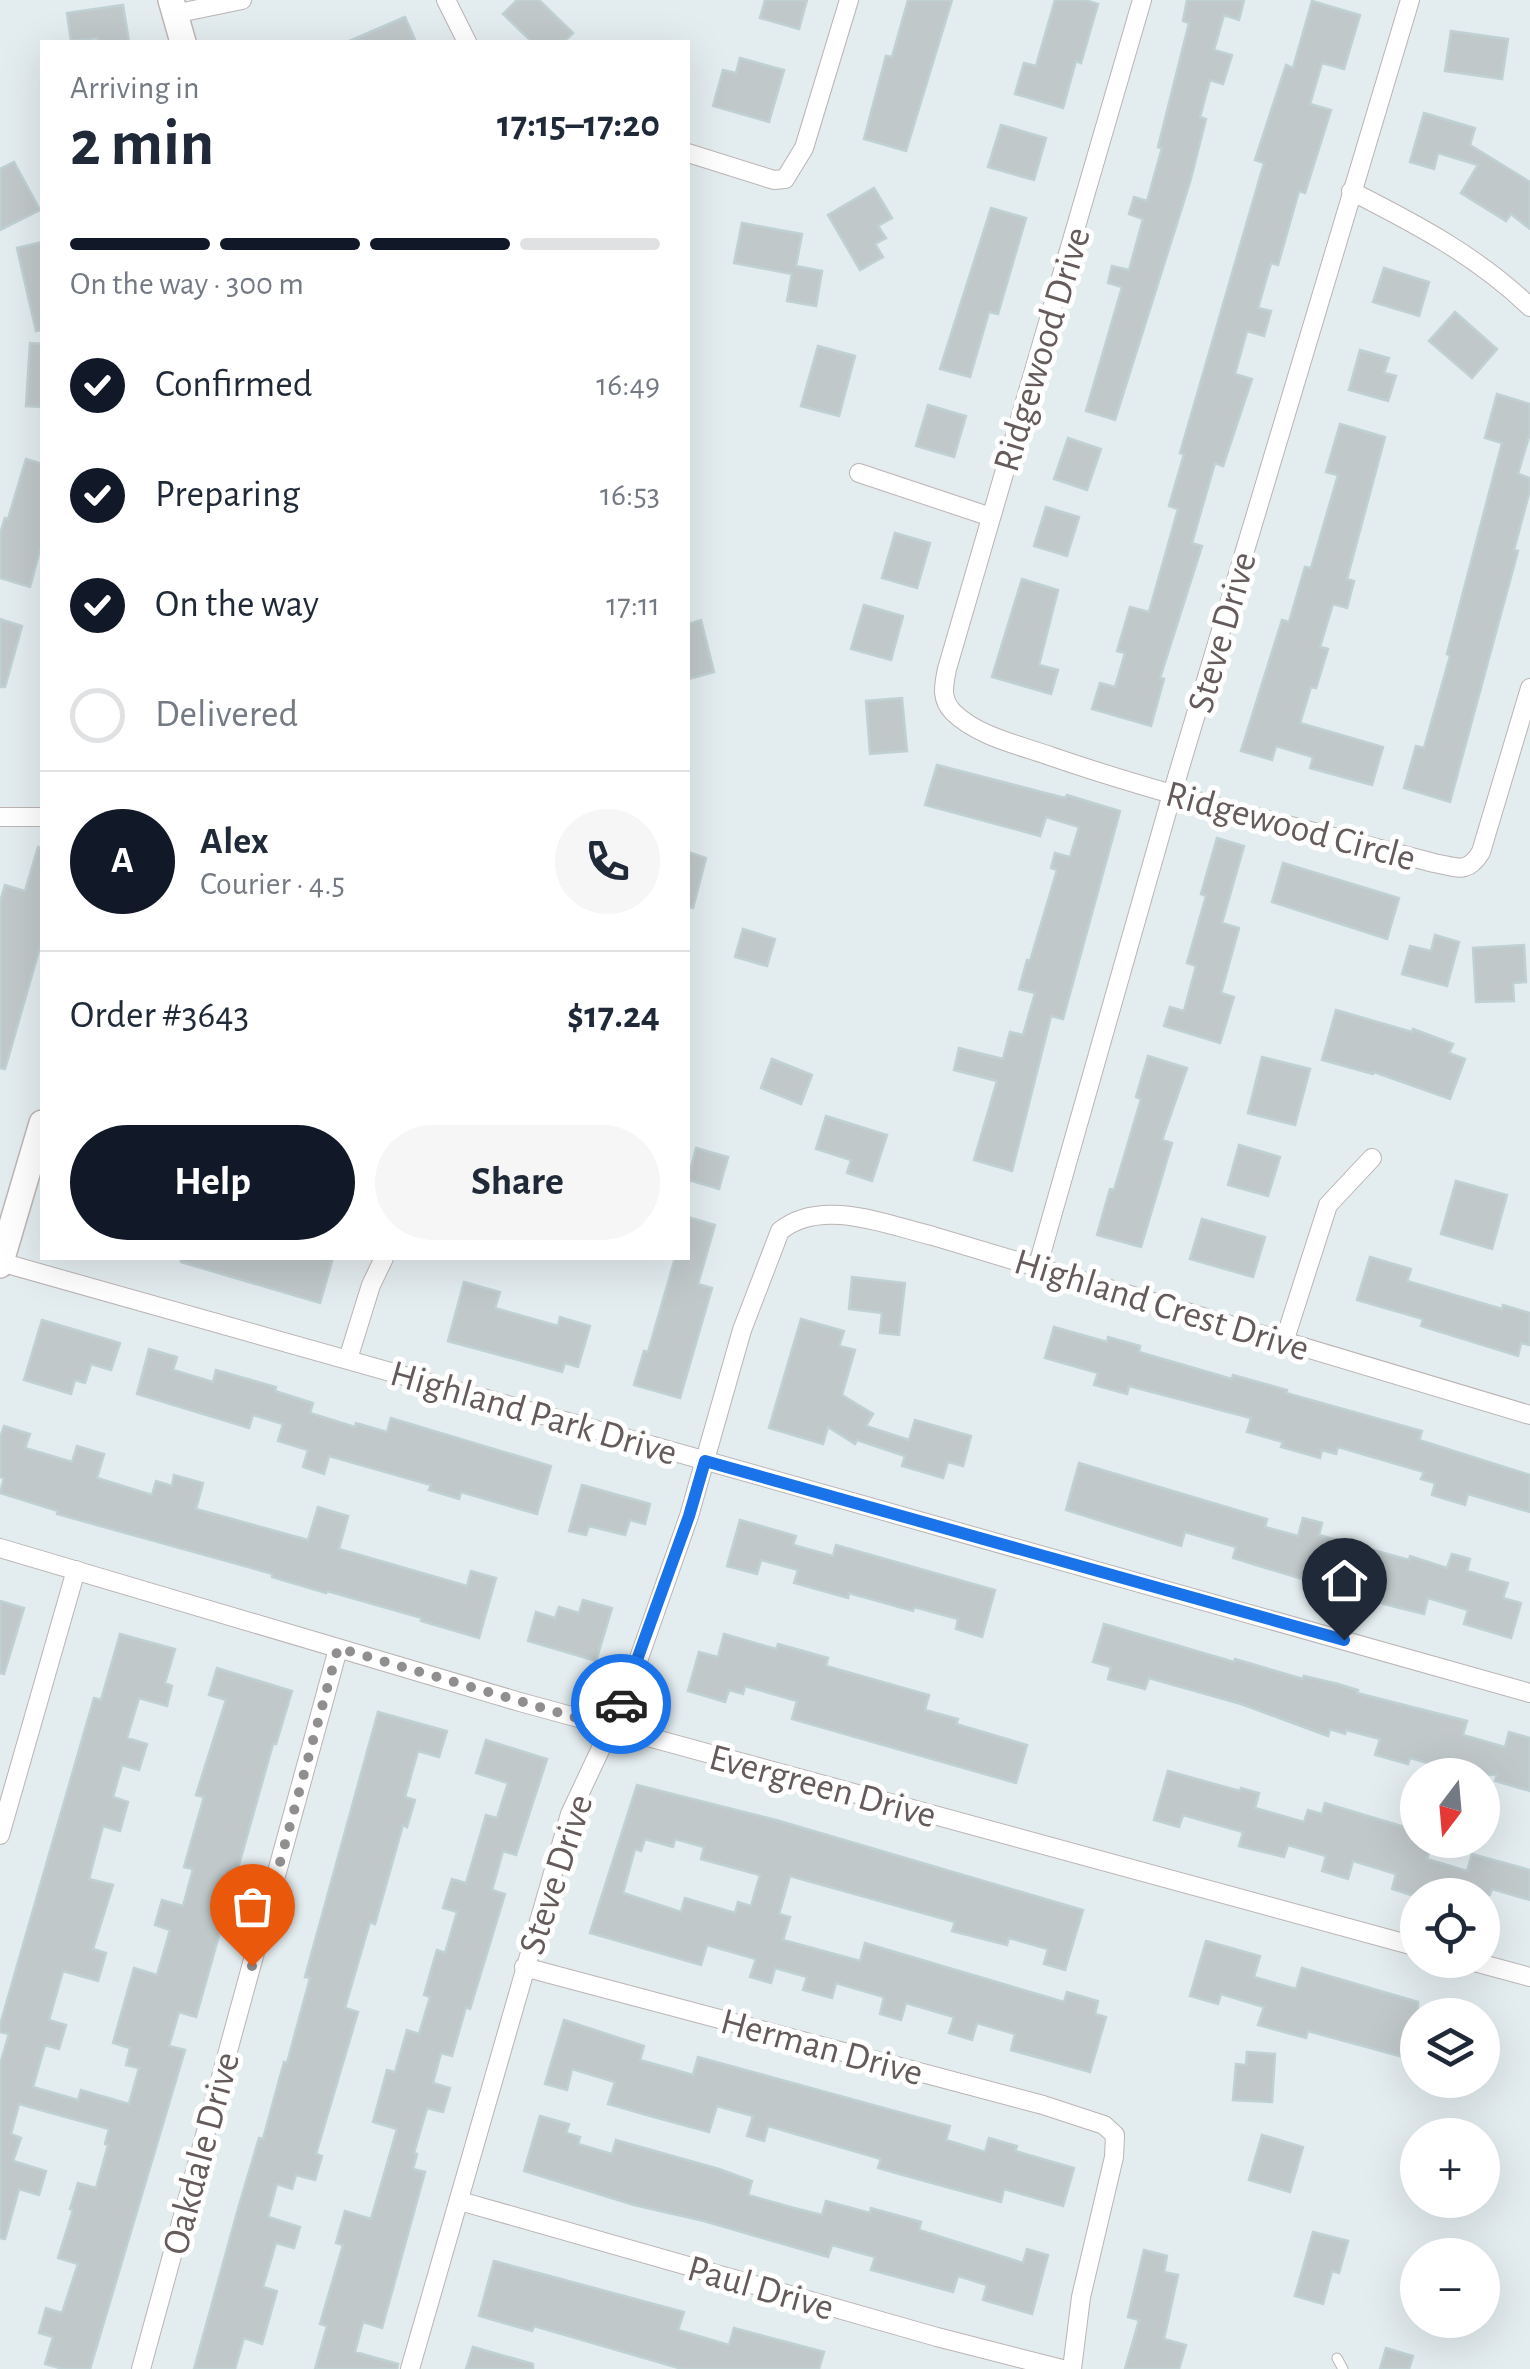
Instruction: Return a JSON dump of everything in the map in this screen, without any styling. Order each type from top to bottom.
[{"type":"street","points":[[182,40],[173,7],[242,0]]},
{"type":"street","points":[[446,0],[465,40]]},
{"type":"street","points":[[690,154],[774,180],[785,178],[804,148],[849,0]]},
{"type":"street","name":"Ridgewood Drive","points":[[944,698],[947,669],[1142,0]]},
{"type":"street","name":"Steve Drive","points":[[1038,1265],[1172,794],[1410,0]]},
{"type":"street","points":[[1351,191],[1439,236],[1498,277],[1530,307]]},
{"type":"street","points":[[859,473],[991,517]]},
{"type":"street","name":"Ridgewood Circle","points":[[944,698],[966,722],[998,738],[1172,794],[1464,868],[1473,865],[1481,852],[1530,688]]},
{"type":"street","points":[[0,817],[40,817]]},
{"type":"street","points":[[0,1263],[40,1130]]},
{"type":"street","points":[[1284,1342],[1328,1206],[1372,1158]]},
{"type":"street","name":"Highland Crest Drive","points":[[791,1222],[825,1215],[934,1236],[1530,1415]]},
{"type":"street","name":"Steve Drive","points":[[410,2369],[570,1814],[626,1695],[689,1516],[742,1330],[772,1245],[791,1222]]},
{"type":"street","points":[[348,1360],[371,1285],[383,1260]]},
{"type":"street","name":"Highland Park Drive","points":[[0,1263],[1530,1693]]},
{"type":"street","name":"Evergreen Drive","points":[[0,1548],[608,1727],[1400,1941]]},
{"type":"street","points":[[0,1835],[76,1570]]},
{"type":"street","name":"Oakdale Drive","points":[[141,2369],[338,1648]]},
{"type":"street","name":"Herman Drive","points":[[524,1967],[1104,2124],[1116,2135],[1114,2157],[1081,2297],[1072,2369]]},
{"type":"street","points":[[1500,1969],[1530,1977]]},
{"type":"street","name":"Paul Drive","points":[[460,2201],[1062,2369]]},
{"type":"lane","points":[[1337,2358],[1344,2369]]},
{"type":"building","points":[[517,0],[539,0],[573,33],[566,40],[530,40],[503,14]]},
{"type":"building","points":[[765,0],[807,0],[799,29],[760,18]]},
{"type":"building","points":[[908,0],[952,0],[906,151],[864,139],[886,56],[892,57]]},
{"type":"building","points":[[1055,0],[1098,4],[1063,108],[1015,94],[1024,63],[1036,66]]},
{"type":"building","points":[[1187,0],[1244,0],[1239,20],[1224,15],[1214,50],[1232,55],[1223,84],[1210,80],[1200,117],[1206,119],[1190,182],[1115,420],[1086,411],[1122,287],[1108,283],[1112,266],[1129,270],[1143,219],[1129,214],[1134,197],[1147,201],[1162,148],[1158,147],[1189,23],[1183,21]]},
{"type":"building","points":[[1312,1],[1360,15],[1344,69],[1322,63],[1310,104],[1331,110],[1305,193],[1299,191],[1278,265],[1271,263],[1258,308],[1271,311],[1264,336],[1247,331],[1235,374],[1252,379],[1223,466],[1215,463],[1192,543],[1202,546],[1160,678],[1164,679],[1151,726],[1092,709],[1100,683],[1115,687],[1125,653],[1117,651],[1130,607],[1149,612],[1178,509],[1169,506],[1184,454],[1180,453],[1264,163],[1255,160],[1286,65],[1293,68]]},
{"type":"building","points":[[123,5],[129,40],[71,40],[67,13]]},
{"type":"building","points":[[405,17],[415,40],[352,40]]},
{"type":"building","points":[[1451,31],[1508,39],[1502,79],[1445,71]]},
{"type":"building","points":[[740,58],[784,70],[769,122],[713,106],[723,70],[736,73]]},
{"type":"building","points":[[1424,113],[1475,128],[1470,145],[1530,182],[1530,229],[1511,214],[1506,221],[1461,193],[1478,165],[1438,153],[1434,169],[1410,162]]},
{"type":"building","points":[[1001,125],[1046,138],[1034,180],[988,167]]},
{"type":"building","points":[[14,162],[40,210],[0,230],[0,169]]},
{"type":"building","points":[[874,188],[892,218],[878,226],[886,238],[875,244],[883,257],[860,270],[828,215]]},
{"type":"building","points":[[991,208],[1026,218],[998,314],[989,312],[970,377],[940,369]]},
{"type":"building","points":[[742,223],[802,234],[796,266],[822,271],[816,306],[787,301],[792,274],[734,263]]},
{"type":"building","points":[[40,242],[40,330],[36,331],[17,248]]},
{"type":"building","points":[[1384,268],[1429,282],[1419,316],[1373,302]]},
{"type":"building","points":[[1455,312],[1497,349],[1472,378],[1429,341]]},
{"type":"building","points":[[30,343],[40,344],[40,407],[26,406]]},
{"type":"building","points":[[818,346],[855,356],[839,416],[801,406]]},
{"type":"building","points":[[1360,350],[1389,358],[1384,373],[1396,376],[1388,401],[1349,390]]},
{"type":"building","points":[[1497,394],[1530,404],[1530,433],[1518,474],[1530,478],[1530,490],[1514,550],[1518,551],[1450,802],[1404,788],[1416,746],[1424,748],[1502,443],[1485,438]]},
{"type":"building","points":[[928,405],[966,416],[954,457],[916,446]]},
{"type":"building","points":[[1340,424],[1385,437],[1347,579],[1354,581],[1347,608],[1333,604],[1320,647],[1328,649],[1300,723],[1383,747],[1372,785],[1310,768],[1313,757],[1276,746],[1272,760],[1241,751],[1282,620],[1289,622],[1305,567],[1311,568],[1338,475],[1326,472]]},
{"type":"building","points":[[1068,438],[1101,449],[1087,490],[1054,479]]},
{"type":"building","points":[[26,459],[40,463],[40,550],[30,587],[0,578],[0,534],[5,518],[8,519]]},
{"type":"building","points":[[1046,507],[1079,517],[1067,556],[1034,546]]},
{"type":"building","points":[[895,533],[930,543],[917,588],[882,578]]},
{"type":"building","points":[[1022,579],[1058,590],[1039,665],[1058,670],[1051,694],[992,677]]},
{"type":"building","points":[[864,605],[903,616],[891,660],[851,649]]},
{"type":"building","points":[[0,619],[22,626],[5,687],[0,687]]},
{"type":"building","points":[[701,620],[714,672],[690,678],[690,623]]},
{"type":"building","points":[[902,698],[907,751],[870,754],[866,701]]},
{"type":"building","points":[[937,765],[1120,811],[1063,1019],[1051,1016],[1012,1171],[974,1160],[997,1081],[954,1070],[959,1048],[1003,1059],[1010,1032],[1023,1035],[1035,993],[1019,989],[1057,870],[1051,868],[1055,853],[1070,857],[1079,827],[1046,817],[1040,836],[925,805]]},
{"type":"building","points":[[1217,838],[1244,846],[1222,923],[1239,928],[1221,993],[1234,997],[1220,1043],[1164,1026],[1170,1007],[1184,1011],[1196,966],[1187,963]]},
{"type":"building","points":[[40,848],[40,947],[5,1069],[0,1068],[0,902],[5,885],[25,891]]},
{"type":"building","points":[[690,853],[706,858],[693,908],[690,907]]},
{"type":"building","points":[[1283,863],[1399,898],[1387,939],[1272,902]]},
{"type":"building","points":[[743,929],[775,939],[767,966],[735,957]]},
{"type":"building","points":[[1435,935],[1459,942],[1447,986],[1402,974],[1410,946],[1431,951]]},
{"type":"building","points":[[1524,945],[1526,982],[1513,983],[1514,1001],[1476,1002],[1473,948]]},
{"type":"building","points":[[1336,1010],[1412,1032],[1413,1029],[1453,1044],[1449,1053],[1465,1059],[1450,1099],[1374,1072],[1322,1060]]},
{"type":"building","points":[[1148,1056],[1187,1068],[1162,1140],[1172,1143],[1141,1247],[1097,1235],[1141,1099],[1136,1097]]},
{"type":"building","points":[[1262,1057],[1310,1069],[1295,1125],[1248,1113]]},
{"type":"building","points":[[772,1059],[812,1075],[801,1104],[761,1088]]},
{"type":"building","points":[[826,1116],[887,1135],[872,1181],[847,1173],[851,1160],[816,1149]]},
{"type":"building","points":[[1239,1145],[1280,1157],[1268,1196],[1228,1185]]},
{"type":"building","points":[[696,1148],[728,1157],[719,1189],[690,1181]]},
{"type":"building","points":[[1456,1181],[1507,1195],[1492,1249],[1441,1234]]},
{"type":"building","points":[[690,1218],[715,1225],[698,1284],[712,1288],[680,1398],[634,1385],[644,1351],[648,1352],[674,1260],[690,1260]]},
{"type":"building","points":[[1202,1219],[1265,1237],[1253,1277],[1190,1259]]},
{"type":"building","points":[[1370,1257],[1411,1269],[1407,1281],[1502,1309],[1503,1305],[1530,1313],[1530,1345],[1521,1343],[1518,1356],[1421,1326],[1423,1319],[1357,1300]]},
{"type":"building","points":[[181,1260],[332,1260],[320,1303]]},
{"type":"building","points":[[852,1277],[905,1283],[899,1335],[880,1333],[882,1313],[849,1309]]},
{"type":"building","points":[[464,1282],[500,1292],[495,1308],[558,1326],[560,1317],[590,1326],[578,1367],[565,1363],[562,1372],[448,1341]]},
{"type":"building","points":[[801,1319],[844,1331],[839,1346],[855,1350],[842,1395],[873,1414],[866,1426],[909,1440],[915,1420],[971,1436],[963,1466],[948,1462],[943,1478],[902,1466],[905,1456],[857,1440],[855,1444],[828,1427],[823,1444],[769,1428]]},
{"type":"building","points":[[42,1320],[120,1343],[111,1370],[91,1364],[85,1383],[75,1380],[71,1394],[24,1380]]},
{"type":"building","points":[[1054,1327],[1107,1342],[1108,1337],[1140,1346],[1139,1352],[1232,1379],[1233,1375],[1287,1390],[1286,1393],[1422,1431],[1419,1440],[1530,1475],[1530,1512],[1468,1494],[1465,1505],[1432,1495],[1435,1483],[1421,1479],[1424,1472],[1338,1447],[1336,1454],[1322,1450],[1320,1458],[1281,1447],[1283,1442],[1247,1432],[1251,1418],[1129,1386],[1127,1394],[1094,1385],[1098,1373],[1045,1358]]},
{"type":"building","points":[[149,1349],[177,1357],[173,1370],[213,1382],[216,1370],[276,1387],[275,1391],[313,1403],[310,1413],[355,1427],[356,1423],[387,1432],[391,1418],[551,1466],[537,1514],[461,1492],[459,1499],[429,1490],[431,1485],[329,1456],[324,1474],[303,1467],[308,1450],[278,1441],[283,1424],[253,1415],[249,1428],[137,1394]]},
{"type":"building","points":[[4,1426],[30,1434],[25,1448],[72,1462],[77,1446],[104,1454],[97,1478],[152,1495],[156,1481],[172,1486],[174,1475],[203,1483],[196,1509],[308,1540],[318,1507],[348,1516],[339,1549],[467,1586],[471,1571],[496,1578],[479,1638],[421,1621],[422,1618],[272,1577],[273,1574],[57,1514],[58,1511],[0,1493],[4,1478],[0,1477],[0,1438]]},
{"type":"building","points":[[1079,1463],[1267,1519],[1265,1527],[1298,1536],[1303,1518],[1322,1523],[1319,1535],[1409,1560],[1410,1556],[1447,1568],[1452,1554],[1470,1559],[1467,1571],[1508,1583],[1503,1598],[1521,1603],[1511,1638],[1464,1624],[1468,1610],[1428,1598],[1424,1614],[1233,1558],[1236,1547],[1185,1532],[1181,1546],[1066,1510]]},
{"type":"building","points":[[582,1485],[650,1504],[645,1524],[630,1520],[625,1535],[589,1526],[586,1535],[569,1531]]},
{"type":"building","points":[[740,1520],[796,1536],[793,1545],[833,1556],[836,1545],[995,1590],[982,1637],[956,1629],[958,1619],[849,1593],[848,1598],[794,1583],[798,1570],[761,1560],[757,1574],[727,1566]]},
{"type":"building","points":[[583,1600],[612,1608],[596,1661],[528,1641],[536,1612],[555,1618],[559,1607],[579,1613]]},
{"type":"building","points":[[0,1601],[24,1608],[4,1674],[0,1673]]},
{"type":"building","points":[[1104,1624],[1234,1662],[1235,1659],[1303,1679],[1304,1676],[1338,1684],[1358,1690],[1357,1693],[1467,1721],[1463,1735],[1505,1747],[1509,1732],[1530,1738],[1530,1791],[1500,1782],[1500,1758],[1400,1758],[1400,1762],[1375,1755],[1380,1739],[1330,1729],[1328,1736],[1241,1704],[1149,1678],[1145,1689],[1108,1679],[1111,1667],[1093,1662]]},
{"type":"building","points":[[120,1634],[175,1649],[165,1683],[172,1686],[167,1706],[139,1698],[127,1738],[147,1744],[139,1770],[122,1765],[113,1797],[128,1802],[120,1831],[103,1826],[89,1879],[113,1885],[93,1949],[106,1953],[98,1981],[63,1971],[49,2020],[66,2025],[59,2049],[45,2045],[33,2087],[78,2100],[81,2090],[129,2104],[139,2068],[126,2065],[130,2048],[113,2043],[134,1968],[157,1975],[170,1930],[155,1925],[162,1900],[183,1906],[193,1869],[184,1867],[204,1797],[196,1795],[226,1700],[209,1695],[217,1668],[292,1691],[273,1744],[196,2017],[179,2012],[169,2046],[185,2050],[90,2369],[63,2369],[45,2364],[53,2337],[39,2333],[46,2308],[62,2313],[78,2264],[58,2258],[73,2210],[70,2209],[78,2183],[96,2188],[109,2129],[19,2104],[11,2134],[21,2138],[13,2161],[46,2171],[39,2195],[19,2189],[5,2239],[0,2238],[0,2064],[9,2034],[0,2032],[0,2025],[94,1698],[101,1700]]},
{"type":"building","points":[[724,1634],[828,1658],[826,1666],[929,1695],[925,1710],[958,1719],[956,1724],[1027,1745],[1016,1783],[792,1719],[797,1701],[745,1686],[743,1694],[729,1690],[725,1702],[688,1691],[699,1652],[718,1657]]},
{"type":"building","points":[[378,1712],[447,1731],[439,1757],[418,1751],[405,1797],[415,1800],[407,1827],[403,1825],[375,1924],[370,1922],[345,2008],[358,2012],[316,2154],[322,2156],[315,2180],[296,2175],[292,2189],[277,2184],[268,2217],[300,2227],[294,2248],[276,2243],[263,2287],[277,2291],[262,2344],[244,2338],[235,2369],[194,2369],[259,2138],[263,2139],[284,2062],[287,2063],[310,1978],[305,1977]]},
{"type":"building","points":[[486,1740],[547,1759],[516,1855],[503,1851],[492,1890],[505,1894],[470,2009],[466,2007],[452,2056],[441,2053],[433,2083],[450,2088],[443,2112],[427,2108],[414,2153],[417,2154],[413,2169],[425,2172],[382,2328],[363,2322],[355,2352],[398,2364],[397,2369],[315,2369],[327,2326],[320,2324],[343,2245],[336,2243],[345,2211],[371,2219],[397,2129],[373,2122],[387,2070],[395,2072],[407,2030],[419,2034],[430,1997],[424,1995],[437,1950],[445,1953],[457,1912],[443,1908],[452,1879],[466,1883],[486,1815],[497,1818],[508,1783],[476,1773]]},
{"type":"building","points":[[1168,1771],[1259,1793],[1255,1808],[1304,1822],[1308,1810],[1322,1814],[1325,1803],[1400,1826],[1400,1858],[1427,1858],[1467,1871],[1471,1858],[1486,1858],[1530,1870],[1530,1900],[1500,1891],[1500,1878],[1400,1878],[1400,1892],[1392,1889],[1396,1874],[1353,1861],[1348,1879],[1322,1871],[1326,1856],[1288,1845],[1284,1857],[1239,1846],[1243,1832],[1183,1815],[1179,1827],[1154,1820]]},
{"type":"building","points":[[637,1785],[776,1820],[1083,1910],[1065,1970],[1044,1964],[1048,1949],[1009,1938],[1007,1945],[952,1931],[955,1922],[790,1876],[779,1914],[790,1917],[783,1940],[860,1961],[865,1943],[1064,2002],[1067,1992],[1098,2001],[1095,2014],[1106,2017],[1090,2072],[1011,2050],[1015,2034],[977,2023],[972,2040],[949,2033],[954,2017],[906,2003],[901,2020],[880,2014],[884,1997],[836,1983],[832,1998],[803,1990],[807,1977],[775,1968],[771,1983],[750,1977],[756,1959],[707,1945],[701,1965],[590,1933]],"holes":[[[645,1839],[673,1847],[675,1839],[704,1847],[701,1859],[760,1875],[751,1906],[738,1902],[735,1913],[685,1898],[681,1912],[623,1893],[635,1849],[641,1851]]]},
{"type":"building","points":[[1206,1941],[1260,1956],[1254,1977],[1296,1989],[1302,1968],[1404,1998],[1400,1998],[1400,2056],[1308,2031],[1306,2038],[1258,2025],[1264,2007],[1221,1994],[1218,2004],[1190,1996]]},
{"type":"building","points":[[564,2020],[644,2046],[640,2060],[693,2075],[698,2057],[950,2126],[946,2140],[985,2152],[989,2138],[1017,2146],[1015,2151],[1074,2168],[1063,2206],[1004,2189],[1001,2202],[878,2168],[881,2159],[768,2126],[764,2141],[747,2136],[753,2116],[717,2106],[709,2132],[654,2117],[608,2104],[615,2082],[572,2069],[567,2090],[545,2084]]},
{"type":"building","points":[[1247,2052],[1275,2054],[1272,2102],[1233,2100],[1236,2064],[1246,2065]]},
{"type":"building","points":[[540,2116],[569,2124],[566,2133],[580,2137],[578,2144],[612,2154],[616,2140],[719,2169],[752,2181],[748,2195],[794,2208],[822,2215],[826,2201],[870,2213],[871,2208],[921,2222],[919,2230],[1023,2263],[1027,2249],[1048,2255],[1032,2314],[983,2300],[987,2285],[958,2276],[953,2292],[871,2270],[875,2257],[832,2245],[828,2257],[524,2171]]},
{"type":"building","points":[[1262,2135],[1303,2147],[1290,2192],[1249,2180]]},
{"type":"building","points":[[1313,2232],[1348,2241],[1339,2273],[1332,2271],[1323,2304],[1295,2296]]},
{"type":"building","points":[[1144,2250],[1167,2256],[1164,2272],[1178,2275],[1164,2339],[1186,2345],[1179,2369],[1125,2369],[1139,2320],[1128,2317]]},
{"type":"building","points":[[494,2261],[684,2312],[678,2330],[729,2345],[734,2328],[824,2352],[819,2369],[682,2369],[534,2326],[532,2331],[479,2316]]},
{"type":"building","points":[[473,2347],[533,2364],[533,2369],[466,2369]]},
{"type":"building","points":[[1386,2348],[1413,2356],[1409,2369],[1380,2369]]},
{"type":"way so far","points":[[252,1966],[338,1648],[608,1727],[621,1704]]},
{"type":"route","points":[[621,1704],[705,1461],[1344,1640]]}]
